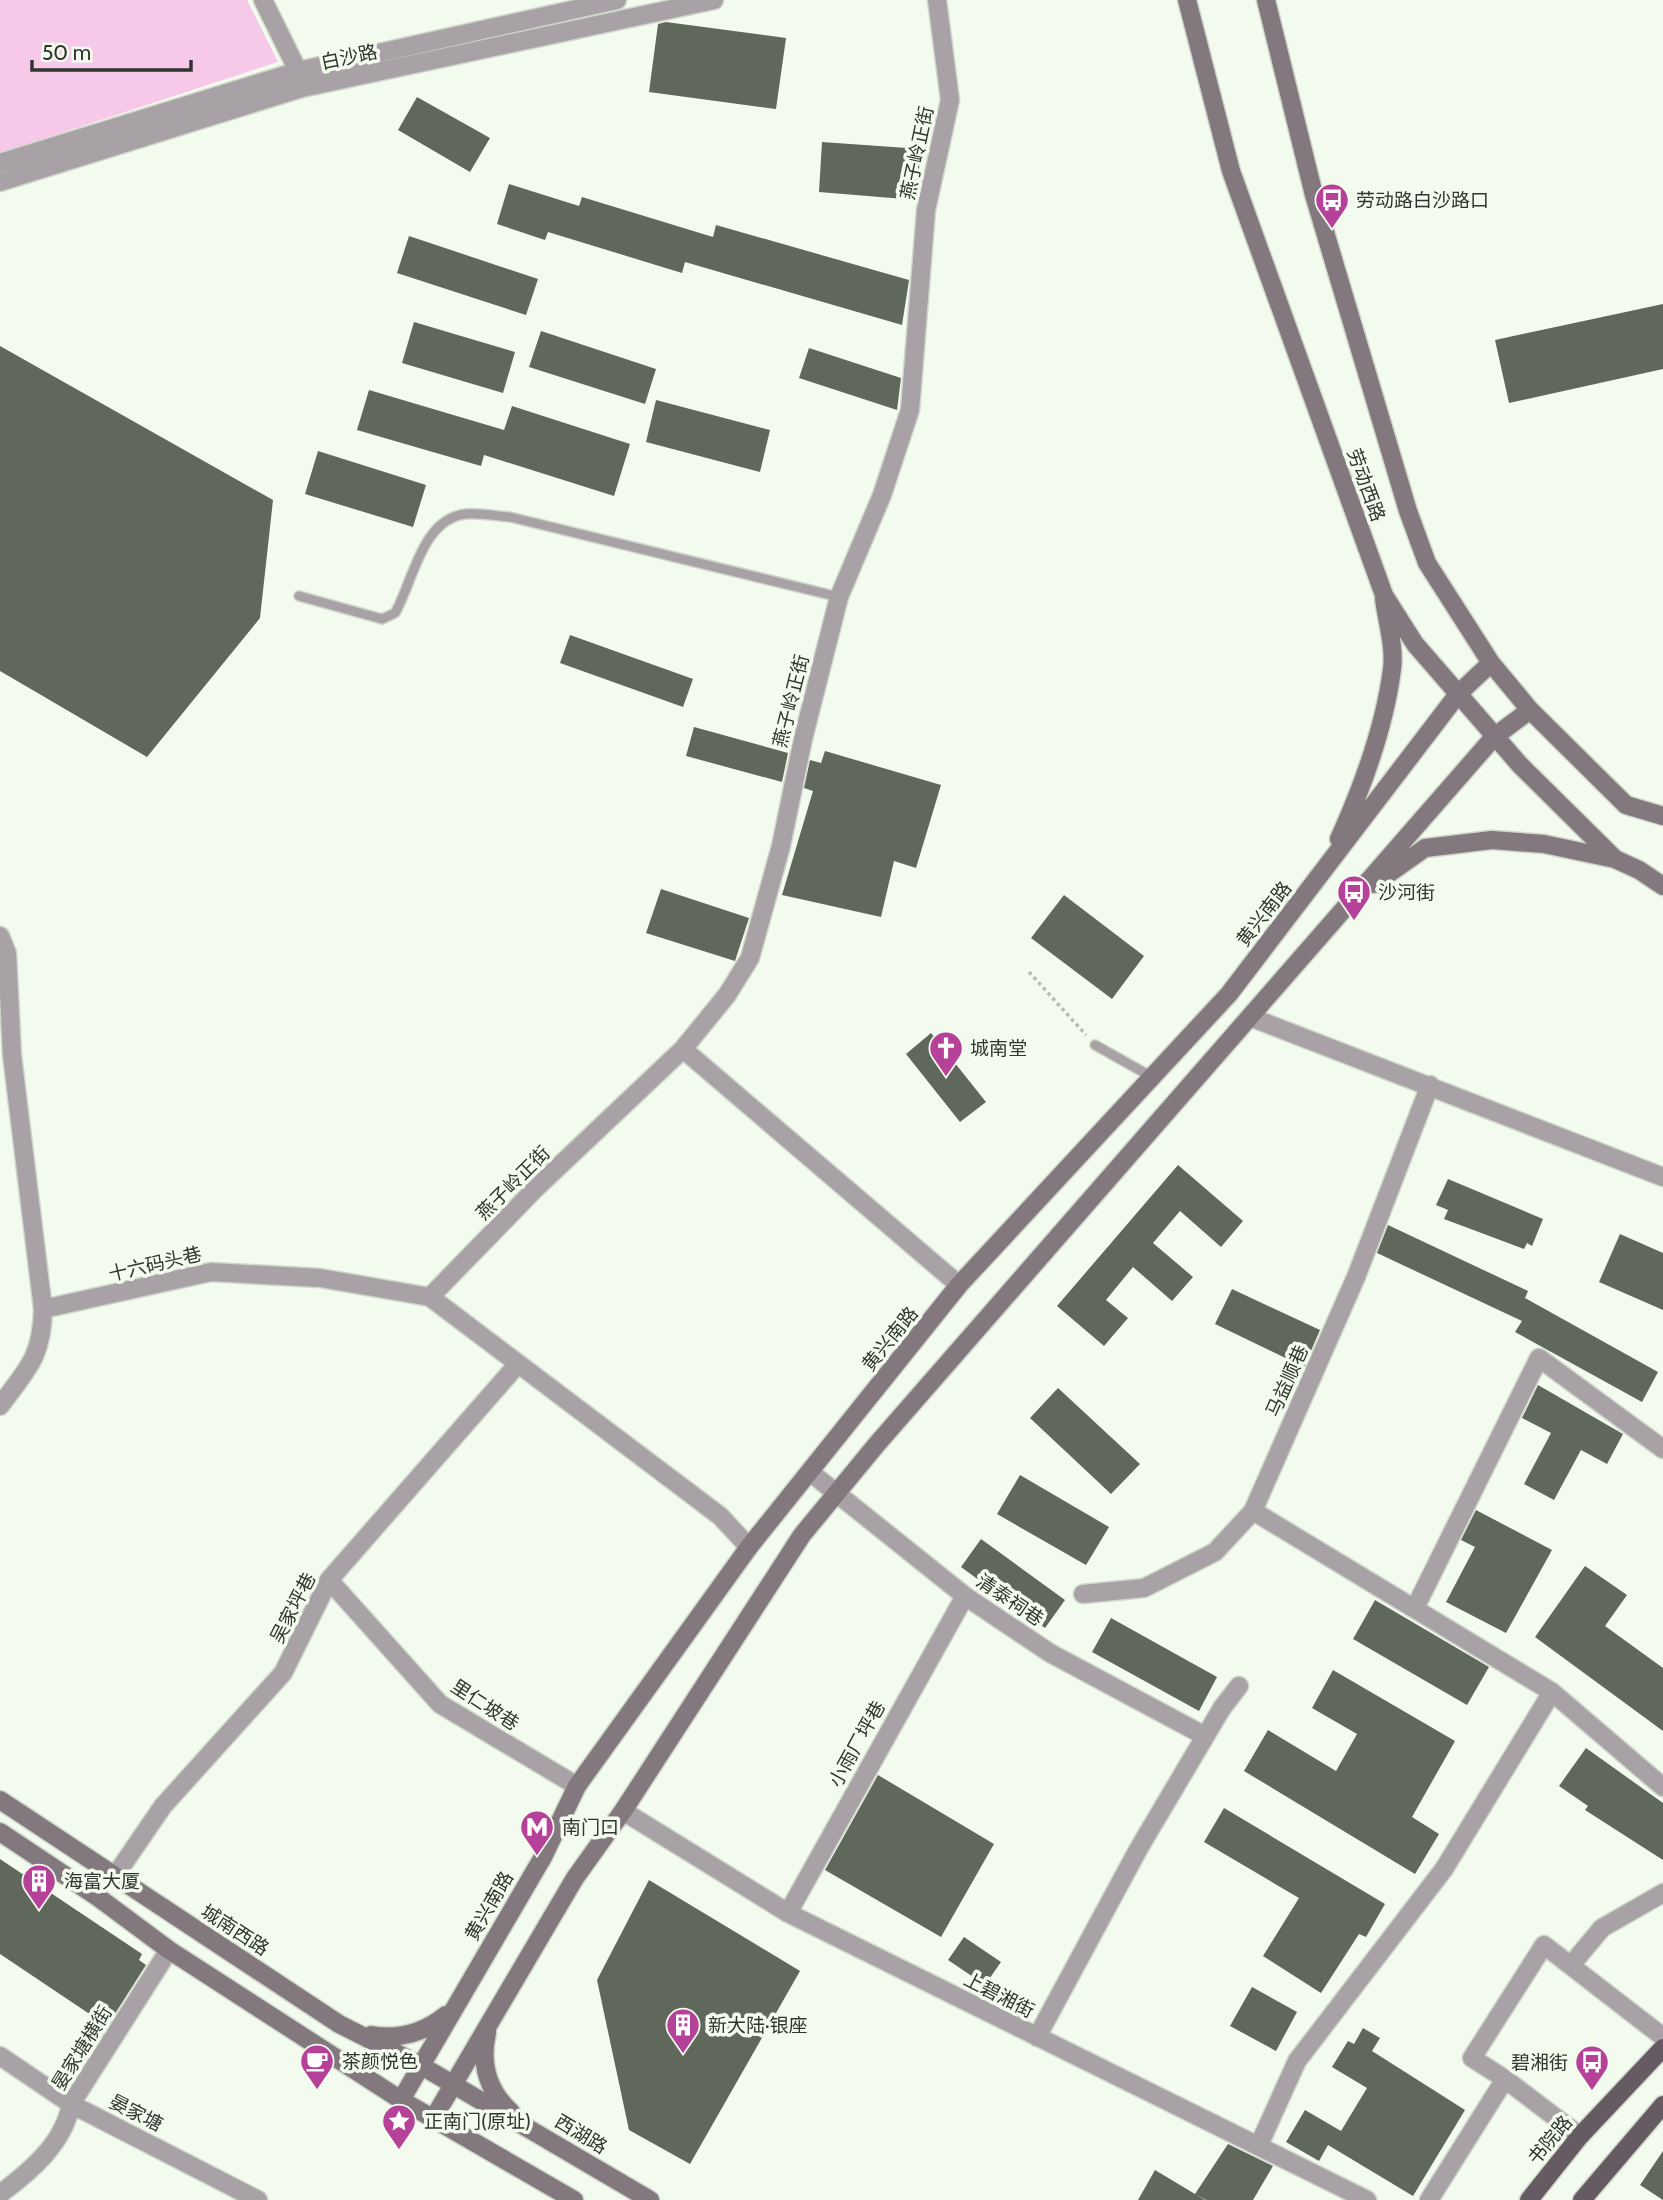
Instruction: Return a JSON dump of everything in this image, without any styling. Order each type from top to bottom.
[{"type":"main road","name":"劳动西路","points":[[1187,0],[1231,171],[1384,595],[1415,644],[1494,737],[1615,859],[1639,870],[1663,886]]},
{"type":"main road","name":"劳动西路","points":[[1265,0],[1314,195],[1408,510],[1427,563],[1491,663],[1530,710],[1626,805],[1663,816]]},
{"type":"main road","points":[[1325,871],[1356,803],[1392,667],[1384,595]]},
{"type":"main road","name":"黄兴南路","points":[[401,2100],[543,1857],[577,1786],[750,1547],[959,1285],[1229,994],[1458,694],[1491,663]]},
{"type":"main road","points":[[433,2119],[575,1878],[623,1811],[802,1535],[1348,902],[1494,737],[1530,710]]},
{"type":"main road","points":[[1348,902],[1424,848],[1492,840],[1544,844],[1615,859]]},
{"type":"main road","name":"城南西路","points":[[0,1800],[339,2024],[453,2084]]},
{"type":"main road","points":[[0,1832],[99,1898],[169,1950],[401,2100],[574,2200]]},
{"type":"main road","points":[[339,2024],[374,2036],[401,2037],[430,2026],[457,2002]]},
{"type":"main road","points":[[488,2024],[484,2056],[490,2083],[508,2109],[530,2129]]},
{"type":"main road","name":"书院路","points":[[1529,2200],[1580,2136],[1663,2048]]},
{"type":"main road","name":"西湖路","points":[[453,2084],[650,2200]]},
{"type":"main road","points":[[1581,2200],[1663,2105]]},
{"type":"street","points":[[262,0],[298,71]]},
{"type":"street","name":"白沙路","points":[[0,163],[298,71],[617,0]]},
{"type":"street","name":"白沙路","points":[[0,183],[302,88],[714,0]]},
{"type":"street","name":"燕子岭正街","points":[[430,1297],[536,1188],[683,1049],[727,995],[750,958],[781,846],[803,740],[839,597],[882,495],[911,410],[926,210],[950,100],[937,0]]},
{"type":"street","points":[[0,936],[6,953],[12,1055],[43,1310],[42,1339],[32,1363],[0,1406]]},
{"type":"street","points":[[1250,1017],[1663,1177]]},
{"type":"street","points":[[683,1049],[959,1285]]},
{"type":"street","name":"马益顺巷","points":[[1083,1594],[1144,1588],[1215,1552],[1253,1511],[1356,1277],[1430,1085]]},
{"type":"street","name":"十六码头巷","points":[[43,1310],[211,1272],[320,1278],[430,1297]]},
{"type":"street","points":[[430,1297],[720,1516],[750,1547]]},
{"type":"street","points":[[1415,1608],[1539,1358],[1663,1449]]},
{"type":"street","name":"吴家坪巷","points":[[115,1876],[163,1806],[283,1673],[329,1580],[517,1365]]},
{"type":"street","name":"清泰祠巷","points":[[810,1472],[965,1596],[1051,1653],[1205,1736]]},
{"type":"street","points":[[1253,1511],[1552,1692],[1663,1787]]},
{"type":"street","name":"里仁坡巷","points":[[329,1580],[440,1704],[577,1786]]},
{"type":"street","name":"小雨厂坪巷","points":[[788,1913],[965,1596]]},
{"type":"street","points":[[1037,2037],[1139,1848],[1205,1736],[1239,1686]]},
{"type":"street","points":[[1259,2145],[1297,2061],[1444,1869],[1552,1692]]},
{"type":"street","name":"上碧湘街","points":[[623,1811],[788,1913],[1367,2200]]},
{"type":"street","points":[[1571,1965],[1602,1928],[1663,1893]]},
{"type":"street","points":[[1580,2136],[1505,2079],[1472,2058],[1544,1945],[1663,2037]]},
{"type":"street","name":"晏家塘横街","points":[[0,2194],[49,2150],[68,2122],[71,2104],[169,1950]]},
{"type":"street","name":"晏家塘","points":[[0,2056],[71,2104],[258,2200]]},
{"type":"street","points":[[1429,2200],[1505,2079]]},
{"type":"lane","points":[[299,596],[382,619],[395,613],[421,554],[439,525],[464,514],[510,517],[839,597]]},
{"type":"lane","points":[[1095,1045],[1152,1077]]},
{"type":"path","points":[[1030,972],[1095,1045]]},
{"type":"shaded area","points":[[0,0],[247,0],[278,62],[0,153]]},
{"type":"building","points":[[666,22],[786,38],[776,109],[649,92],[658,24]]},
{"type":"building","points":[[417,97],[490,138],[470,172],[398,130]]},
{"type":"building","points":[[822,142],[921,149],[916,200],[819,192]]},
{"type":"building","points":[[509,184],[579,206],[582,197],[713,237],[716,225],[909,280],[902,325],[685,262],[682,273],[548,232],[545,240],[497,224]]},
{"type":"building","points":[[409,236],[538,279],[526,315],[397,273]]},
{"type":"building","points":[[1663,304],[1663,369],[1509,403],[1495,340]]},
{"type":"building","points":[[414,322],[515,352],[503,393],[402,363]]},
{"type":"building","points":[[541,331],[656,369],[645,404],[529,367]]},
{"type":"building","points":[[0,346],[273,500],[260,618],[147,757],[0,671]]},
{"type":"building","points":[[809,348],[901,378],[897,410],[799,378]]},
{"type":"building","points":[[369,390],[504,430],[512,406],[630,444],[614,496],[484,455],[481,466],[357,430]]},
{"type":"building","points":[[656,400],[770,430],[760,472],[646,442]]},
{"type":"building","points":[[318,451],[426,485],[413,527],[305,494]]},
{"type":"building","points":[[570,635],[693,679],[683,707],[560,663]]},
{"type":"building","points":[[694,727],[788,753],[782,782],[686,756]]},
{"type":"building","points":[[825,751],[941,785],[916,868],[894,861],[881,917],[782,895],[813,791],[804,788],[810,760],[821,763]]},
{"type":"building","points":[[661,889],[749,918],[735,961],[646,933]]},
{"type":"building","points":[[1064,895],[1144,956],[1112,999],[1031,938]]},
{"type":"building","name":"城南堂","points":[[931,1033],[986,1102],[960,1122],[906,1054]]},
{"type":"building","points":[[1178,1165],[1243,1221],[1221,1247],[1180,1211],[1153,1243],[1193,1277],[1172,1301],[1133,1267],[1106,1300],[1128,1318],[1104,1346],[1057,1306]]},
{"type":"building","points":[[1448,1179],[1543,1219],[1532,1246],[1527,1243],[1524,1249],[1444,1219],[1448,1210],[1436,1205]]},
{"type":"building","points":[[1388,1225],[1528,1291],[1525,1298],[1658,1372],[1642,1402],[1515,1332],[1522,1321],[1377,1253]]},
{"type":"building","points":[[1620,1234],[1663,1253],[1663,1310],[1599,1282]]},
{"type":"building","points":[[1232,1289],[1320,1330],[1304,1367],[1215,1324]]},
{"type":"building","points":[[1538,1385],[1623,1434],[1607,1464],[1581,1450],[1554,1500],[1524,1484],[1551,1433],[1522,1418]]},
{"type":"building","points":[[1058,1388],[1140,1464],[1111,1494],[1030,1418]]},
{"type":"building","points":[[1020,1475],[1109,1527],[1086,1565],[997,1514]]},
{"type":"building","points":[[1476,1510],[1552,1550],[1506,1633],[1446,1602],[1475,1547],[1461,1540]]},
{"type":"building","points":[[981,1539],[1065,1600],[1045,1628],[961,1567]]},
{"type":"building","points":[[1585,1566],[1627,1595],[1605,1626],[1663,1668],[1663,1731],[1535,1637]]},
{"type":"building","points":[[1375,1600],[1489,1667],[1467,1705],[1353,1639]]},
{"type":"building","points":[[1111,1618],[1217,1677],[1199,1711],[1092,1652]]},
{"type":"building","points":[[1333,1670],[1455,1741],[1412,1817],[1439,1834],[1415,1874],[1244,1771],[1268,1730],[1336,1771],[1357,1734],[1312,1708]]},
{"type":"building","points":[[1586,1748],[1663,1803],[1663,1860],[1585,1810],[1588,1806],[1559,1786]]},
{"type":"building","points":[[878,1775],[994,1844],[941,1937],[825,1870]]},
{"type":"building","points":[[1224,1808],[1385,1904],[1366,1937],[1359,1934],[1321,1993],[1263,1956],[1299,1898],[1204,1842]]},
{"type":"building","name":"海富大厦","points":[[0,1859],[142,1954],[139,1960],[146,1965],[111,2020],[101,2013],[97,2019],[0,1954]]},
{"type":"building","name":"新大陆·银座","points":[[649,1880],[800,1971],[690,2164],[629,2130],[597,1980]]},
{"type":"building","points":[[964,1937],[1001,1962],[985,1985],[948,1960]]},
{"type":"building","points":[[1252,1987],[1297,2012],[1276,2051],[1230,2026]]},
{"type":"building","points":[[1363,2028],[1380,2038],[1372,2051],[1465,2110],[1413,2196],[1328,2145],[1319,2161],[1286,2142],[1305,2110],[1341,2131],[1367,2088],[1332,2067],[1348,2041],[1354,2044]]},
{"type":"building","points":[[1228,2144],[1273,2166],[1253,2200],[1206,2200],[1195,2194]]},
{"type":"building","points":[[1663,2151],[1663,2200],[1640,2185]]},
{"type":"building","points":[[1155,2170],[1205,2200],[1138,2200]]},
{"type":"place","name":"劳动路白沙路口","points":[[1332,230]]},
{"type":"place","name":"沙河街","points":[[1354,922]]},
{"type":"place","name":"城南堂","points":[[946,1078]]},
{"type":"place","name":"南门口","points":[[537,1857]]},
{"type":"place","name":"海富大厦","points":[[39,1911]]},
{"type":"place","name":"新大陆·银座","points":[[683,2055]]},
{"type":"place","name":"茶颜悦色","points":[[317,2091]]},
{"type":"place","name":"碧湘街","points":[[1592,2092]]},
{"type":"place","name":"正南门(原址)","points":[[399,2151]]}]
